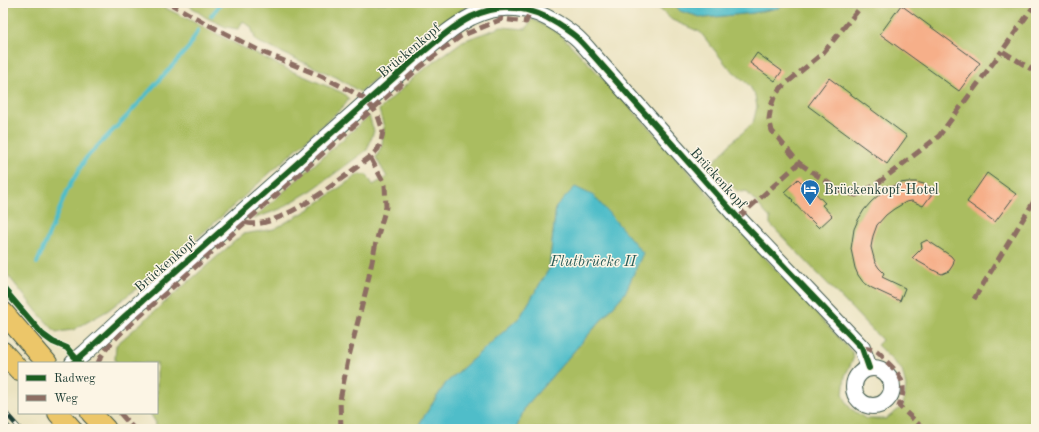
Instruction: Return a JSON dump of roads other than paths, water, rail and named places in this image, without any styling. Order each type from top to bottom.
[{"type":"main road","points":[[3,312],[46,362]]},
{"type":"main road","points":[[3,352],[18,369]]},
{"type":"main road","points":[[59,414],[72,429]]},
{"type":"main road","points":[[92,414],[106,429]]},
{"type":"street","name":"Brückenkopf","points":[[74,362],[446,33],[479,14],[499,8],[515,8],[530,11],[548,18],[576,36],[725,204],[862,348],[868,368]]},
{"type":"water","points":[[674,3],[790,3],[778,8],[753,13],[704,18],[680,11]]},
{"type":"water","name":"Flutbrücke II","points":[[575,187],[594,196],[643,253],[625,293],[525,407],[516,429],[421,429],[421,421],[446,383],[520,317],[549,269],[556,207]]},
{"type":"waterway","points":[[211,16],[221,3]]},
{"type":"waterway","points":[[37,263],[67,191],[86,158],[126,117],[189,47],[198,30]]},
{"type":"railway","points":[[3,410],[20,429]]},
{"type":"railway","points":[[3,421],[10,429]]},
{"type":"place","name":"Brückenkopf-Hotel","points":[[810,206]]}]
